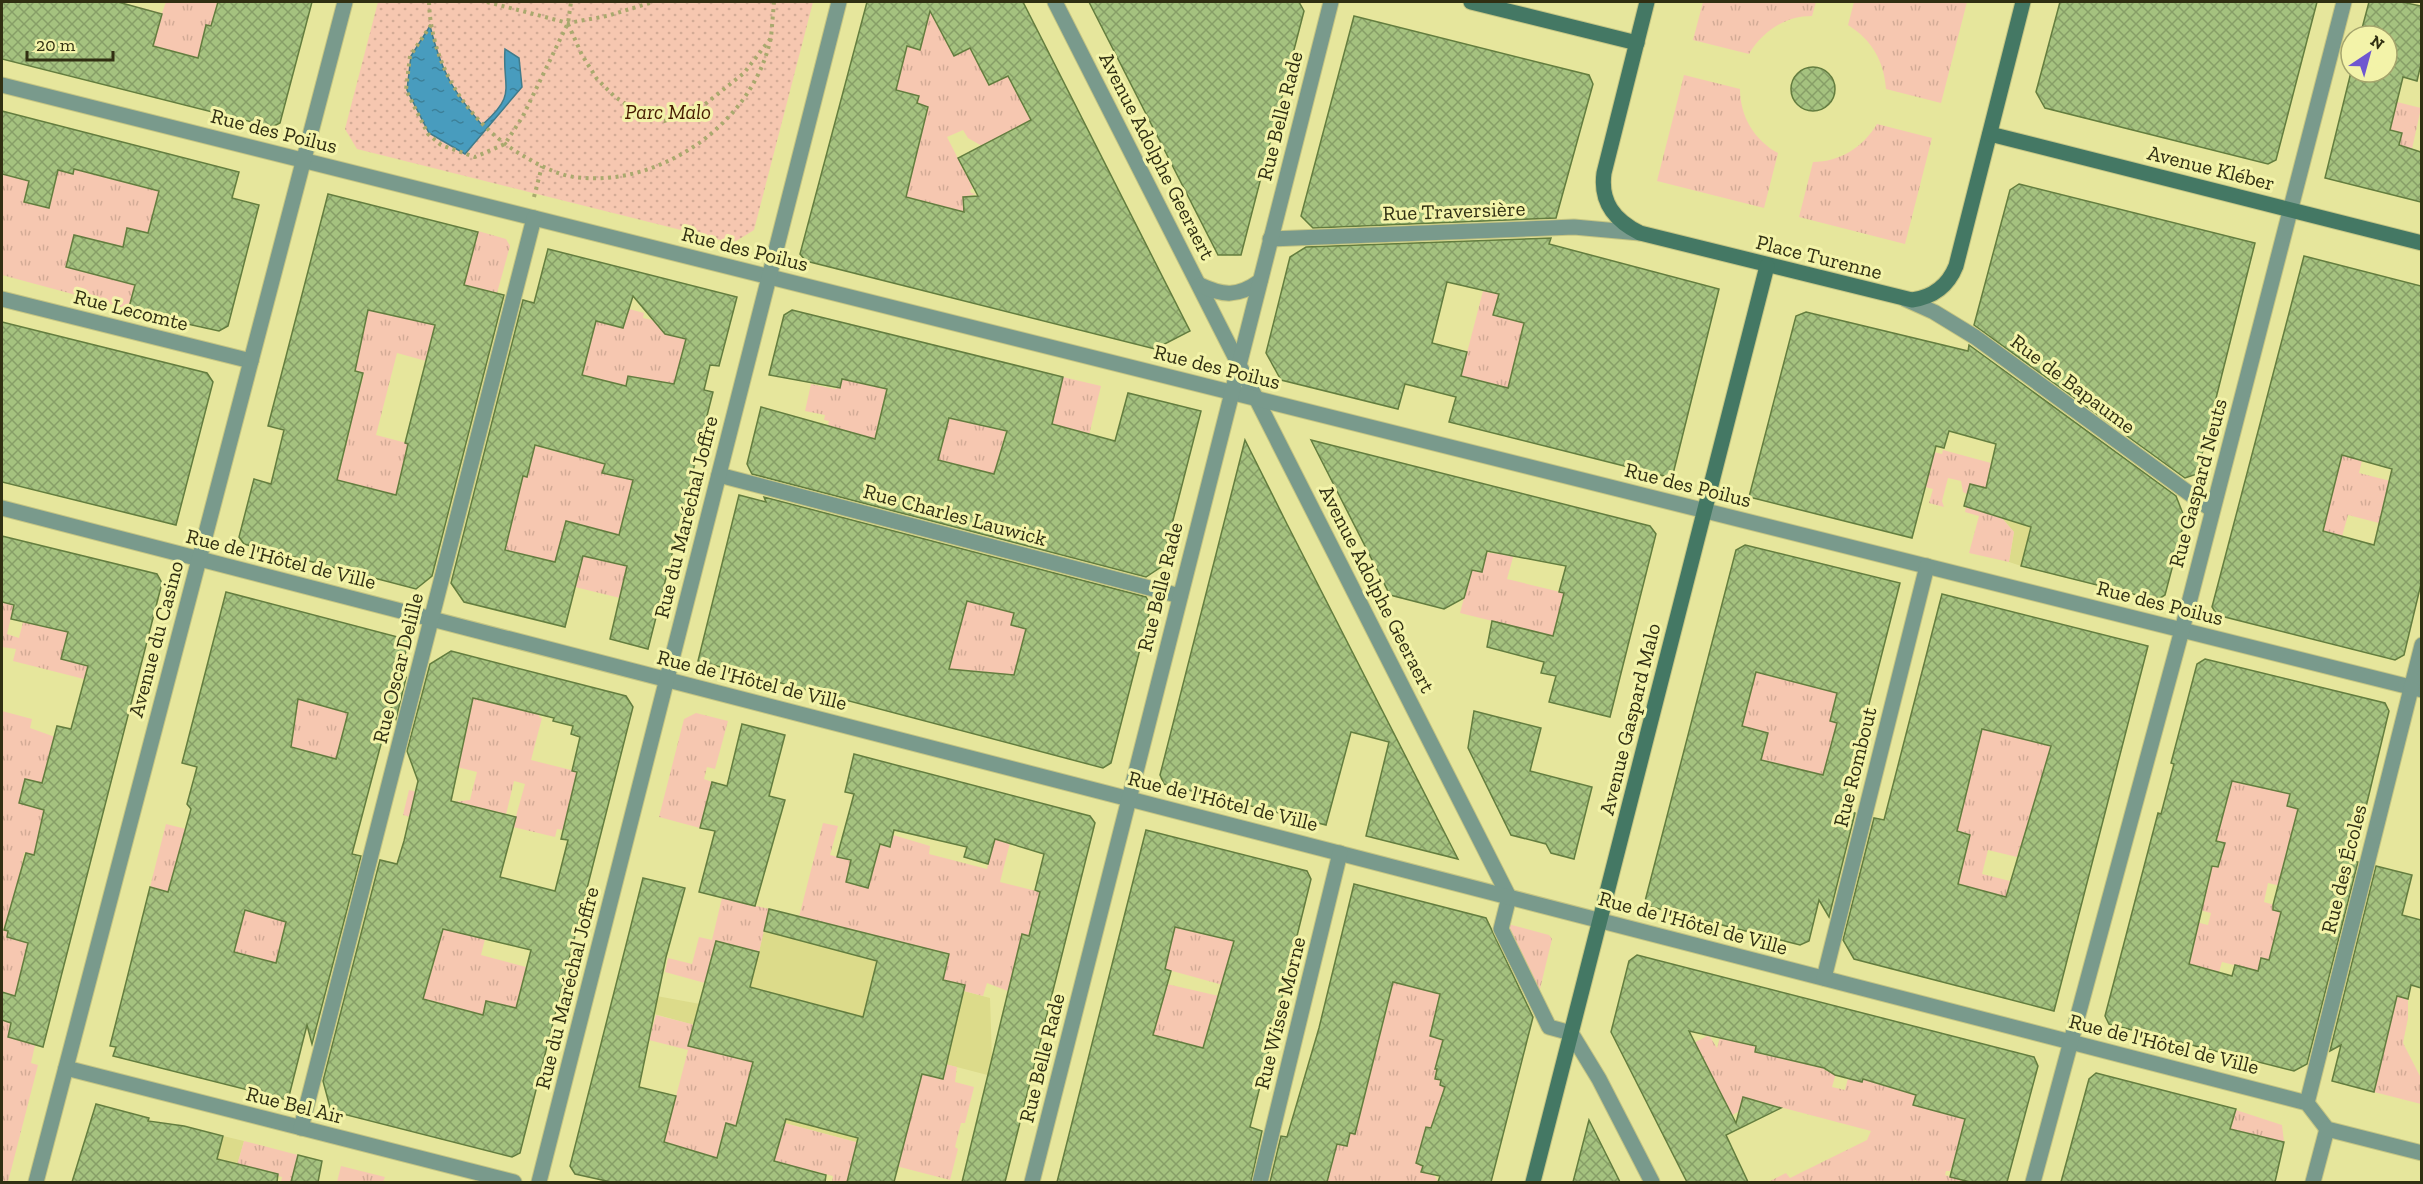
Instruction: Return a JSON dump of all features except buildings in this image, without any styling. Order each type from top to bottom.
[{"type":"street","name":"Avenue du Casino","points":[[36,1182],[345,2]]},
{"type":"street","name":"Rue du Maréchal Joffre","points":[[539,1182],[839,2]]},
{"type":"street","name":"Avenue Adolphe Geeraert","points":[[1055,2],[1509,897]]},
{"type":"street","name":"Rue Belle Rade","points":[[1032,1182],[1331,2]]},
{"type":"street","points":[[1471,2],[1637,43]]},
{"type":"street","name":"Place Turenne","points":[[1647,2],[1603,182],[1605,200],[1612,212],[1621,222],[1640,233],[1905,299],[1931,295],[1942,287],[1954,271],[2023,2]]},
{"type":"street","name":"Rue Gaspard Neuts","points":[[2033,1182],[2182,630],[2344,2]]},
{"type":"street","name":"Rue des Poilus","points":[[2,85],[2416,689]]},
{"type":"street","name":"Avenue Kléber","points":[[1990,134],[2421,243]]},
{"type":"street","name":"Rue Oscar Delille","points":[[302,1128],[534,218]]},
{"type":"street","name":"Rue Traversière","points":[[1270,239],[1574,227],[1640,233]]},
{"type":"street","name":"Avenue Gaspard Malo","points":[[1533,1182],[1767,266]]},
{"type":"street","points":[[1200,285],[1232,295],[1245,291],[1260,281]]},
{"type":"street","name":"Rue Lecomte","points":[[2,299],[251,361]]},
{"type":"street","name":"Rue de Bapaume","points":[[1905,299],[1934,312],[1975,337],[2212,510]]},
{"type":"street","name":"Rue Charles Lauwick","points":[[719,474],[1180,596]]},
{"type":"street","name":"Rue de l'Hôtel de Ville","points":[[2,508],[2307,1103]]},
{"type":"street","name":"Rue Rombout","points":[[1824,978],[1927,566]]},
{"type":"street","name":"Rue des Écoles","points":[[2307,1103],[2416,689],[2421,645]]},
{"type":"street","name":"Rue Wisse Morne","points":[[1260,1182],[1340,853]]},
{"type":"street","points":[[1509,897],[1501,928],[1549,1027],[1571,1033],[1599,1079],[1652,1182]]},
{"type":"street","name":"Rue Bel Air","points":[[66,1068],[514,1182]]},
{"type":"street","points":[[2307,1103],[2327,1129],[2421,1153]]},
{"type":"street","points":[[2313,1182],[2327,1129]]},
{"type":"path","points":[[429,2],[431,24],[442,65],[450,83],[483,126],[505,144],[542,166],[572,177],[603,178],[645,172],[669,162],[709,135],[734,112],[754,84],[766,58],[771,38],[774,2]]},
{"type":"path","points":[[487,2],[568,23],[607,16],[652,2]]},
{"type":"path","points":[[431,24],[410,56],[406,90],[428,134],[441,145],[475,157],[505,144],[532,101],[568,23],[571,2]]},
{"type":"path","points":[[568,23],[582,55],[597,79],[614,96],[633,109],[664,121],[680,117],[714,99],[744,73],[771,38]]},
{"type":"path","points":[[534,218],[534,193],[542,166]]},
{"type":"shaded area","points":[[2039,495],[2021,566],[2009,562],[2014,532],[2002,518]]},
{"type":"shaded area","points":[[769,909],[949,954],[943,980],[961,985],[960,990],[990,998],[992,1059],[1034,1070],[1030,1086],[926,1059],[901,1154],[740,1111],[753,1060],[694,1025],[647,1012],[651,995],[700,1004],[749,994]]},
{"type":"shaded area","points":[[223,1136],[244,1141],[233,1182],[211,1182]]},
{"type":"green space","points":[[166,2],[244,2],[242,9],[217,3],[211,26],[206,25],[198,58],[130,40],[119,18],[123,3],[162,13]]},
{"type":"green space","name":"Parc Malo","points":[[378,2],[813,2],[754,230],[733,243],[357,149],[345,129]]},
{"type":"green space","points":[[1703,2],[1816,2],[1812,16],[1793,19],[1776,26],[1761,38],[1749,54],[1693,40]]},
{"type":"green space","points":[[1854,2],[1967,2],[1941,103],[1886,89],[1883,69],[1875,52],[1864,37],[1848,25]]},
{"type":"green space","points":[[911,4],[952,15],[991,38],[983,74],[989,85],[1015,72],[1013,85],[1031,120],[982,146],[968,138],[963,130],[947,137],[973,188],[970,190],[971,193],[976,194],[964,197],[964,212],[906,197],[928,107],[917,103],[919,96],[896,90],[907,46],[919,49]]},
{"type":"green space","points":[[1684,75],[1740,89],[1743,109],[1750,126],[1769,148],[1778,153],[1764,208],[1657,181]]},
{"type":"green space","points":[[2397,102],[2421,108],[2412,149],[2399,145],[2402,133],[2390,130]]},
{"type":"green space","points":[[1877,124],[1932,138],[1905,244],[1799,217],[1813,162],[1832,159],[1850,152],[1865,140]]},
{"type":"green space","points":[[74,169],[159,191],[148,234],[128,228],[123,247],[74,235],[66,267],[137,278],[128,309],[2,275],[2,174],[31,174],[24,202],[37,205],[45,173],[59,170],[73,174]]},
{"type":"green space","points":[[478,231],[506,239],[510,246],[497,293],[461,284],[426,361],[397,353],[376,435],[456,456],[396,495],[337,480],[351,426],[331,420],[330,377],[361,385],[364,374],[328,364],[362,337],[365,324],[336,317],[467,272]]},
{"type":"green space","points":[[1539,283],[1519,343],[1534,347],[1507,392],[1491,384],[1461,376],[1484,287],[1507,293],[1498,298],[1493,315],[1506,318]]},
{"type":"green space","points":[[600,307],[611,325],[623,328],[629,309],[644,313],[643,318],[665,323],[663,331],[666,334],[689,340],[674,384],[628,376],[622,398],[600,379],[555,368],[589,348]]},
{"type":"green space","points":[[2406,332],[2421,336],[2418,371],[2365,448],[2359,473],[2406,485],[2401,506],[2384,502],[2379,523],[2348,515],[2337,554],[2295,524]]},
{"type":"green space","points":[[1063,377],[1101,386],[1089,435],[1039,422],[1056,408]]},
{"type":"green space","points":[[842,379],[905,391],[1012,405],[990,494],[965,470],[966,467],[961,466],[947,483],[914,424],[880,416],[875,439],[827,429],[829,421],[824,420],[825,415],[805,411],[811,384],[835,389],[840,387]]},
{"type":"green space","points":[[535,446],[605,464],[603,473],[640,482],[645,495],[630,492],[625,510],[638,545],[566,521],[549,585],[537,582],[542,559],[530,556],[529,560],[504,553],[515,508],[510,506]]},
{"type":"green space","points":[[1918,448],[1942,454],[1943,450],[1991,463],[1989,471],[2002,518],[2014,532],[2009,562],[1969,553],[1979,516],[1965,512],[1969,495],[1963,492],[1961,481],[1948,478],[1942,501],[1944,507],[1929,503],[1933,489],[1917,485]]},
{"type":"green space","points":[[1503,539],[1517,543],[1507,579],[1577,596],[1553,636],[1460,613],[1466,590],[1432,546],[1500,554]]},
{"type":"green space","points":[[585,545],[634,563],[620,598],[575,587]]},
{"type":"green space","points":[[7,580],[14,605],[7,634],[19,638],[23,622],[64,614],[88,666],[84,679],[13,661],[16,649],[2,647],[2,602]]},
{"type":"green space","points":[[1019,597],[1026,629],[1019,656],[1026,658],[1021,706],[983,672],[960,672],[924,662],[957,640],[967,601],[992,608]]},
{"type":"green space","points":[[1928,647],[1999,666],[2049,687],[2061,818],[2031,811],[2029,817],[2033,819],[2045,852],[2020,846],[2017,857],[1988,850],[1982,874],[2014,882],[2038,917],[1913,872],[1968,846],[1970,835],[1940,827],[1950,697],[1917,688]]},
{"type":"green space","points":[[496,663],[517,668],[540,711],[539,717],[542,718],[531,760],[579,772],[564,830],[557,829],[555,837],[513,827],[525,784],[514,781],[500,840],[403,815],[409,790],[453,802],[470,800],[477,772],[449,765],[461,724],[468,725],[469,717],[461,715],[468,687],[489,692]]},
{"type":"green space","points":[[1756,672],[1782,679],[1806,672],[1803,684],[1837,693],[1830,720],[1837,723],[1857,752],[1856,756],[1832,750],[1825,776],[1761,760],[1768,733],[1741,726]]},
{"type":"green space","points":[[291,697],[349,712],[337,759],[291,747],[294,726]]},
{"type":"green space","points":[[2,711],[32,719],[30,728],[58,738],[42,783],[25,779],[19,802],[44,810],[40,829],[49,831],[42,856],[24,853],[22,864],[52,872],[70,939],[5,924],[3,930],[8,931],[7,937],[30,943],[15,996],[2,992]]},
{"type":"green space","points":[[696,713],[728,721],[715,769],[707,767],[704,779],[712,782],[700,828],[659,817],[684,719]]},
{"type":"green space","points":[[2210,774],[2290,794],[2287,806],[2324,815],[2289,888],[2268,883],[2264,902],[2274,905],[2273,910],[2299,916],[2277,963],[2261,958],[2258,971],[2222,962],[2219,972],[2188,964],[2196,936],[2167,928],[2171,916],[2208,925],[2211,913],[2200,910],[2212,866],[2218,867],[2225,843],[2215,840]]},
{"type":"green space","points":[[823,823],[838,826],[830,855],[851,860],[846,882],[868,888],[876,857],[866,854],[878,844],[890,847],[893,835],[930,846],[929,854],[987,869],[996,832],[1011,839],[1000,882],[1040,892],[1013,993],[987,983],[983,996],[960,990],[960,985],[943,980],[949,954],[799,917]]},
{"type":"green space","points":[[166,824],[186,829],[286,922],[280,965],[234,952],[245,911],[150,887]]},
{"type":"green space","points":[[722,898],[769,909],[759,952],[705,983],[665,972],[668,958],[692,964],[699,937],[712,940]]},
{"type":"green space","points":[[459,920],[488,927],[481,955],[526,967],[517,1009],[487,1001],[483,1015],[510,1022],[398,993],[419,972],[430,974],[434,963],[416,923],[455,932]]},
{"type":"green space","points":[[1508,924],[1549,935],[1552,939],[1540,989],[1537,990],[1506,927]]},
{"type":"green space","points":[[1175,926],[1233,941],[1223,985],[1165,969]]},
{"type":"green space","points":[[1334,967],[1399,983],[1447,989],[1430,1036],[1484,1051],[1442,1055],[1438,1058],[1435,1079],[1441,1080],[1440,1085],[1455,1089],[1431,1128],[1426,1127],[1422,1141],[1453,1149],[1455,1165],[1418,1156],[1416,1163],[1423,1166],[1421,1172],[1434,1175],[1438,1182],[1320,1182],[1330,1142],[1347,1146],[1350,1133],[1355,1134],[1358,1122],[1337,1117],[1361,1109],[1381,1031],[1376,1029],[1380,1016],[1385,1017],[1388,1006],[1366,999],[1332,977]]},
{"type":"green space","points":[[1158,982],[1232,999],[1231,1016],[1213,1011],[1210,1023],[1209,1063],[1148,1034]]},
{"type":"green space","points":[[2397,996],[2408,999],[2408,1018],[2403,1043],[2421,1078],[2421,1104],[2374,1092]]},
{"type":"green space","points":[[656,1015],[695,1025],[753,1060],[740,1111],[901,1154],[925,1059],[957,1067],[955,1082],[974,1087],[965,1123],[961,1123],[955,1147],[958,1149],[950,1180],[896,1166],[891,1182],[868,1182],[868,1179],[849,1176],[847,1182],[832,1182],[833,1176],[806,1169],[803,1182],[774,1182],[765,1171],[781,1137],[726,1123],[717,1158],[664,1143],[688,1050],[649,1040]]},
{"type":"green space","points":[[2,1020],[11,1023],[8,1037],[35,1045],[31,1063],[38,1065],[8,1182],[2,1182]]},
{"type":"green space","points":[[1724,1023],[1761,1028],[1755,1052],[1769,1056],[1788,1034],[1782,1059],[1796,1062],[1802,1038],[1827,1054],[1824,1070],[1836,1073],[1832,1087],[1845,1090],[1848,1078],[1862,1082],[1870,1054],[1916,1094],[1913,1105],[1969,1104],[1972,1169],[1953,1164],[1945,1175],[1967,1182],[1916,1182],[1916,1180],[1911,1182],[1768,1182],[1786,1173],[1790,1178],[1867,1140],[1871,1131],[1742,1097],[1746,1108],[1728,1117],[1686,1047],[1709,1035],[1717,1048]]},
{"type":"green space","points":[[2236,1110],[2282,1125],[2284,1142],[2241,1132],[2229,1136]]},
{"type":"green space","points":[[244,1141],[298,1155],[291,1182],[281,1182],[282,1177],[237,1165]]},
{"type":"green space","points":[[341,1166],[385,1177],[383,1182],[337,1182]]},
{"type":"water","points":[[430,26],[443,68],[455,90],[482,125],[500,106],[504,98],[506,90],[505,49],[519,58],[522,87],[465,154],[429,133],[407,90],[411,56]]}]
